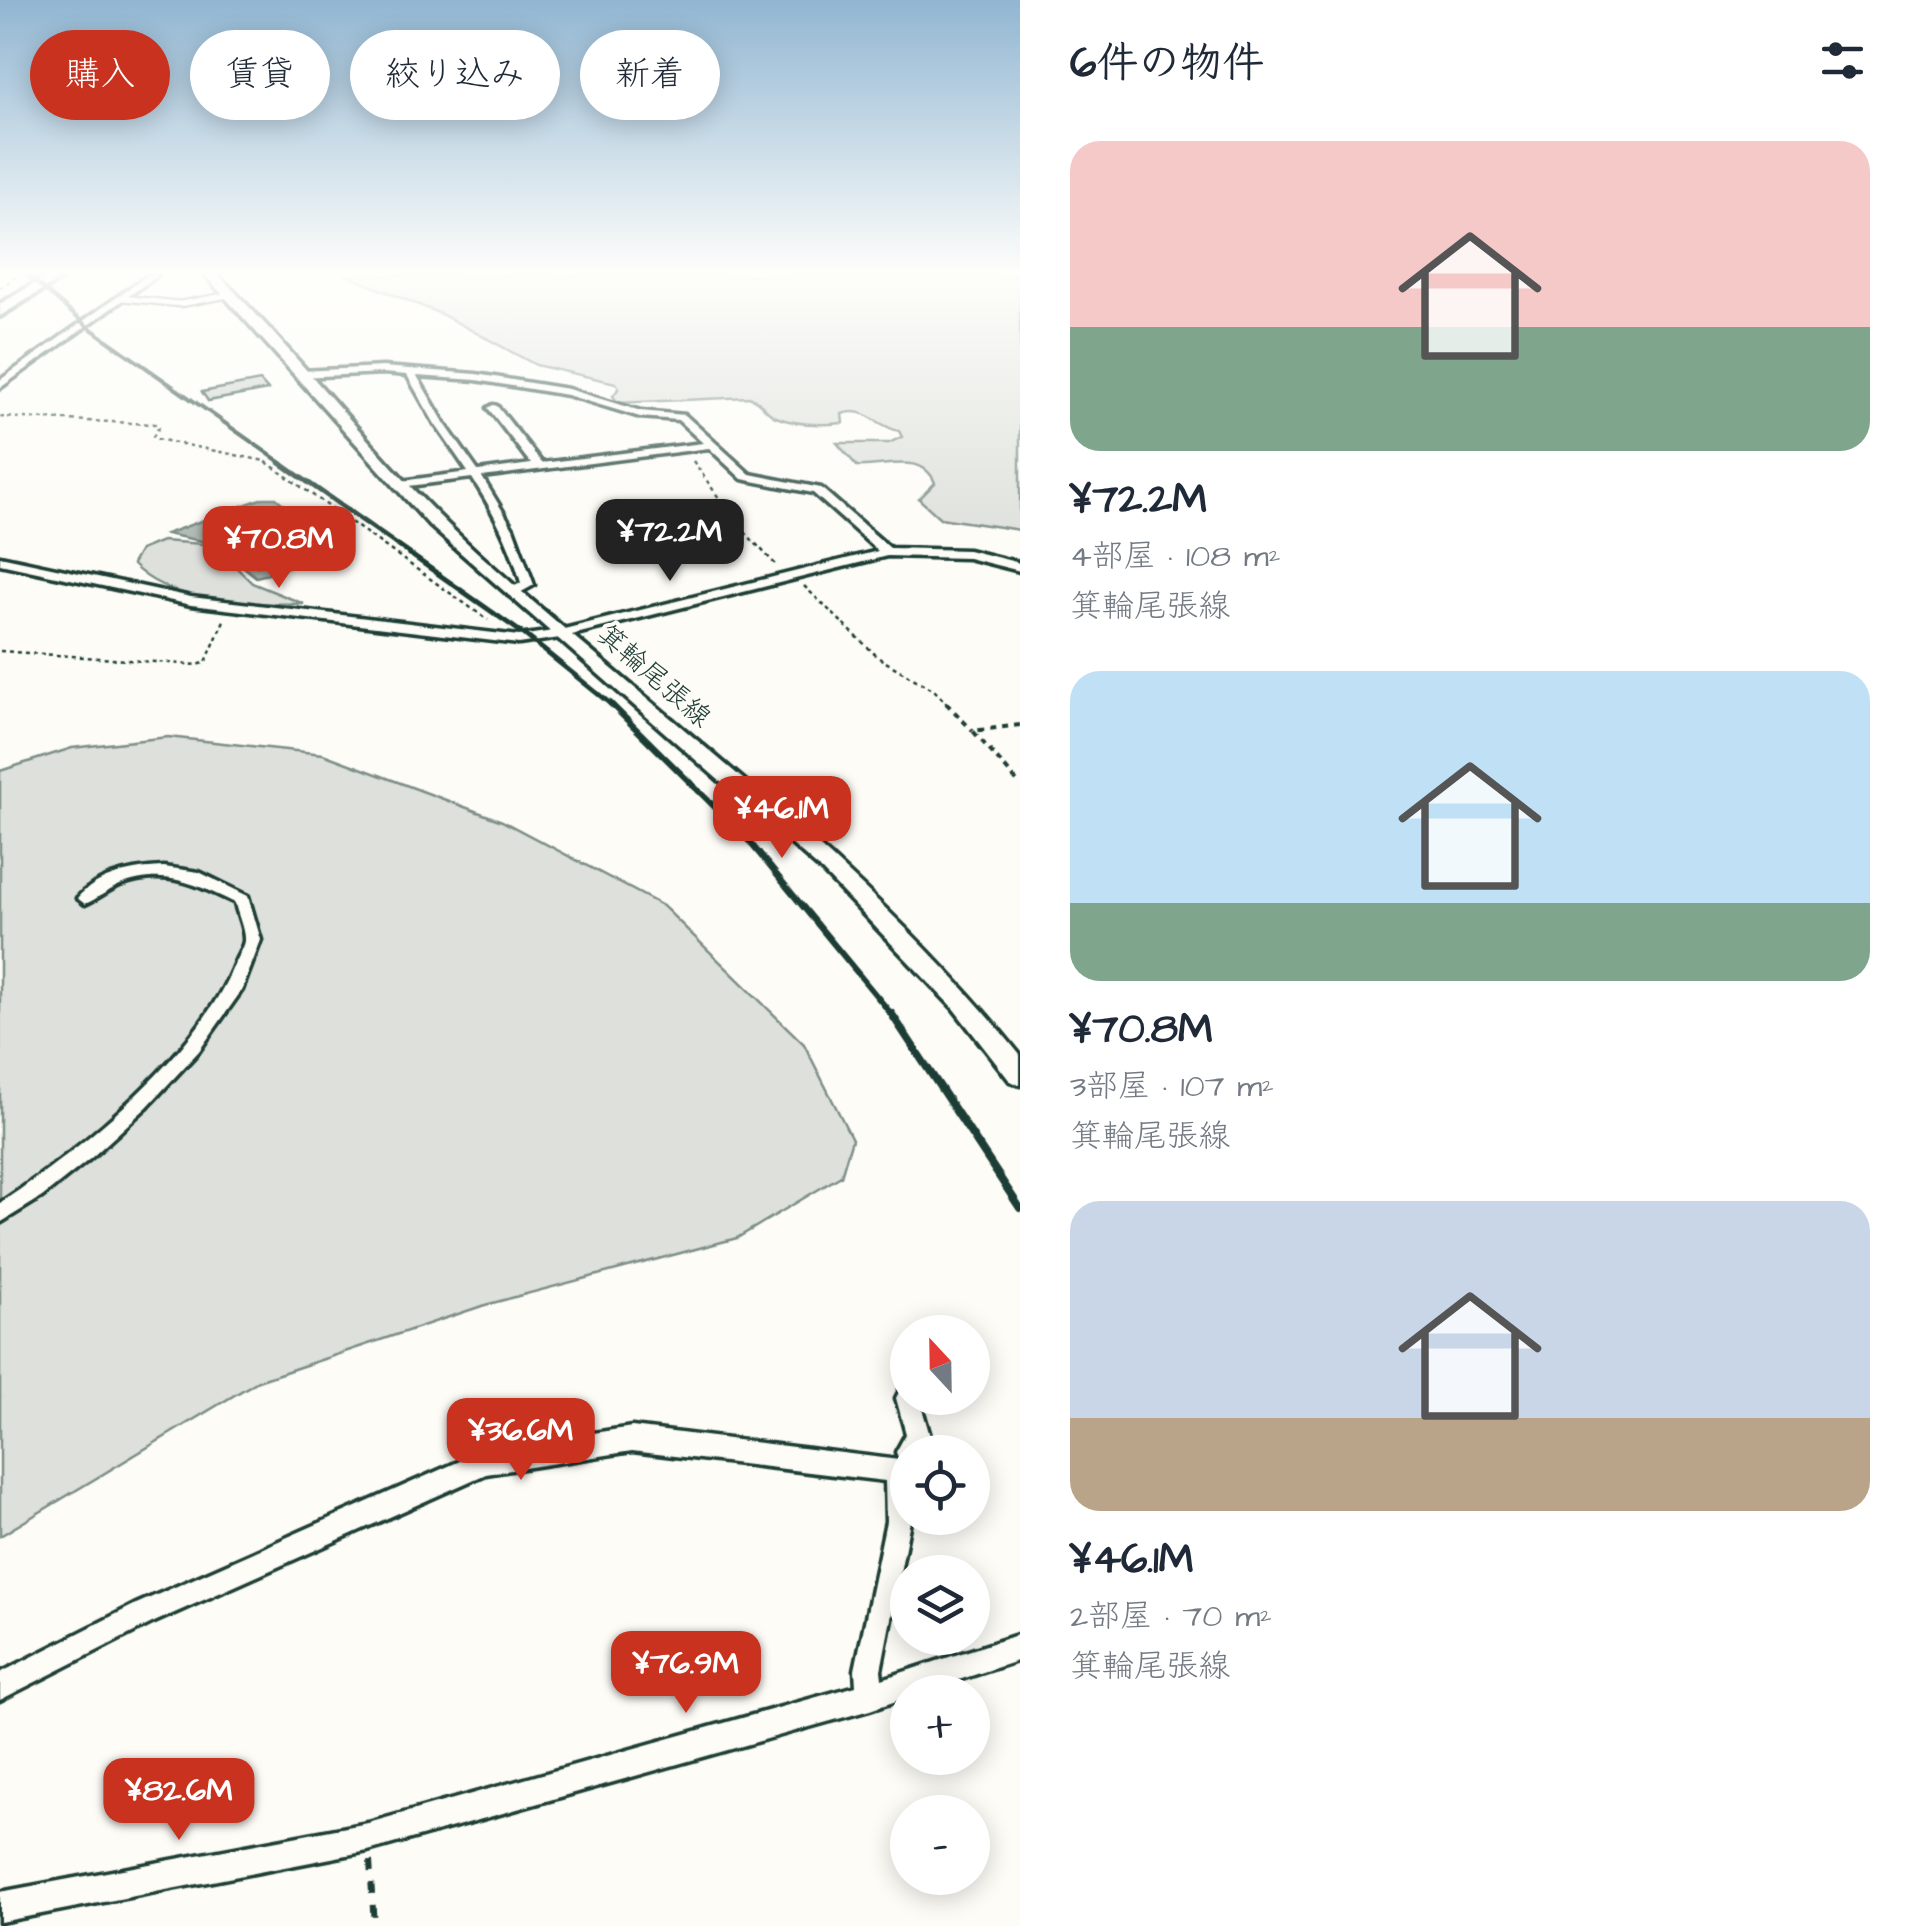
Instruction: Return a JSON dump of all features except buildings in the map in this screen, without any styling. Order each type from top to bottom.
[{"type":"main road","name":"箕輪尾張線","points":[[292,365],[401,484],[512,592],[885,916],[1012,1049],[1020,1074]]},
{"type":"street","points":[[0,385],[28,365]]},
{"type":"street","points":[[410,371],[475,472],[524,566],[528,585],[512,592]]},
{"type":"street","points":[[300,374],[410,371],[503,380],[568,392],[640,414],[681,417],[710,445]]},
{"type":"street","points":[[493,408],[537,464]]},
{"type":"street","points":[[401,484],[537,464],[716,445],[756,481],[817,490],[887,552]]},
{"type":"street","points":[[0,560],[234,608],[507,638],[560,634],[887,552],[968,554],[1020,566]]},
{"type":"street","points":[[0,1214],[20,1204],[119,1122],[178,1064],[234,992],[252,946],[256,926],[249,903],[218,882],[136,873],[106,882],[85,898]]},
{"type":"street","points":[[0,1687],[142,1614],[485,1462],[632,1439],[890,1458]]},
{"type":"street","points":[[870,1696],[868,1670],[895,1535]]},
{"type":"street","points":[[0,1907],[368,1838],[870,1696],[1020,1647]]},
{"type":"path","points":[[0,416],[156,424],[153,437],[157,440],[258,457],[444,587],[507,638]]},
{"type":"path","points":[[684,449],[738,525],[879,658],[935,691],[1020,785]]},
{"type":"path","points":[[0,651],[198,664],[206,662],[234,608]]},
{"type":"path","points":[[973,731],[1020,725]]},
{"type":"path","points":[[368,1838],[374,1926]]},
{"type":"shaded area","points":[[536,365],[1020,365],[1020,530],[940,518],[919,499],[935,483],[921,467],[901,463],[857,466],[837,443],[889,443],[902,437],[899,431],[864,414],[850,412],[842,414],[843,423],[818,424],[783,420],[749,397],[618,403],[613,396],[619,388],[616,383]]},
{"type":"shaded area","points":[[162,541],[203,544],[221,552],[252,583],[304,604],[212,599],[168,588],[132,564],[140,550]]},
{"type":"shaded area","points":[[168,737],[323,754],[502,821],[663,906],[804,1044],[852,1139],[841,1176],[737,1238],[485,1305],[258,1381],[0,1536],[0,771],[72,748]]},
{"type":"water","points":[[263,498],[276,498],[298,516],[295,558],[284,569],[256,577],[216,544],[166,534]]},
{"type":"railway","points":[[142,365],[283,464]]},
{"type":"railway","points":[[279,462],[525,635],[613,706]]},
{"type":"railway","points":[[610,703],[748,840],[893,1016]]},
{"type":"railway","points":[[893,1016],[1020,1208]]}]
